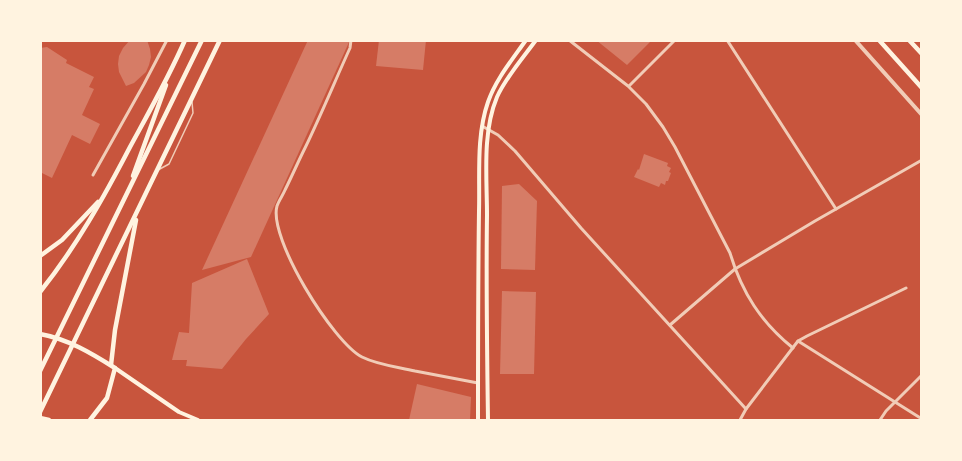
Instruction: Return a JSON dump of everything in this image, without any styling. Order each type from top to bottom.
[{"type":"highway","points":[[40,292],[75,244],[105,194],[185,40]]},
{"type":"highway","points":[[40,371],[202,40]]},
{"type":"highway","points":[[40,412],[220,40]]},
{"type":"highway","points":[[879,40],[921,88]]},
{"type":"highway","points":[[909,40],[921,54]]},
{"type":"highway","points":[[125,199],[172,68]]},
{"type":"highway","points":[[40,256],[62,240],[105,194]]},
{"type":"highway","points":[[90,420],[107,398],[116,330],[137,214]]},
{"type":"highway","points":[[40,334],[64,340],[87,350],[113,366]]},
{"type":"highway","points":[[40,418],[50,420]]},
{"type":"main road","points":[[478,420],[479,181],[482,126],[492,91],[526,40]]},
{"type":"main road","points":[[488,420],[486,268],[489,130],[498,96],[508,78],[536,40]]},
{"type":"main road","points":[[113,366],[178,412],[198,420]]},
{"type":"main road","points":[[478,383],[488,385]]},
{"type":"street","points":[[93,175],[167,40]]},
{"type":"street","points":[[351,40],[350,48],[277,206],[276,221],[285,250],[319,309],[341,339],[359,355],[398,367],[478,383]]},
{"type":"street","points":[[569,40],[628,86],[646,104],[663,127],[730,253],[748,299],[769,327],[793,348]]},
{"type":"street","points":[[628,86],[675,40]]},
{"type":"street","points":[[727,40],[836,209]]},
{"type":"street","points":[[855,40],[921,115]]},
{"type":"street","points":[[482,126],[515,151],[581,228],[746,409]]},
{"type":"street","points":[[670,325],[735,269],[921,160]]},
{"type":"street","points":[[740,420],[798,341],[906,288]]},
{"type":"street","points":[[798,341],[921,419]]},
{"type":"street","points":[[880,420],[921,375]]},
{"type":"building","points":[[130,40],[147,40],[151,57],[146,72],[134,83],[126,86],[118,64],[123,48]]},
{"type":"building","points":[[308,40],[350,40],[251,257],[202,270]]},
{"type":"building","points":[[379,40],[426,40],[423,70],[376,66]]},
{"type":"building","points":[[596,40],[652,40],[627,65]]},
{"type":"building","points":[[47,47],[67,60],[66,63],[94,77],[89,87],[94,89],[82,115],[100,124],[90,144],[72,135],[52,178],[40,172],[40,48]]},
{"type":"building","points":[[644,154],[668,163],[667,166],[671,168],[669,172],[671,173],[665,185],[661,183],[659,187],[634,177]]},
{"type":"building","points":[[519,184],[537,201],[535,270],[501,269],[502,186]]},
{"type":"building","points":[[247,259],[269,314],[222,369],[186,366],[187,360],[172,360],[179,332],[189,333],[192,283]]},
{"type":"building","points":[[502,291],[536,292],[534,374],[500,374]]},
{"type":"building","points":[[417,384],[471,397],[470,420],[409,420]]}]
